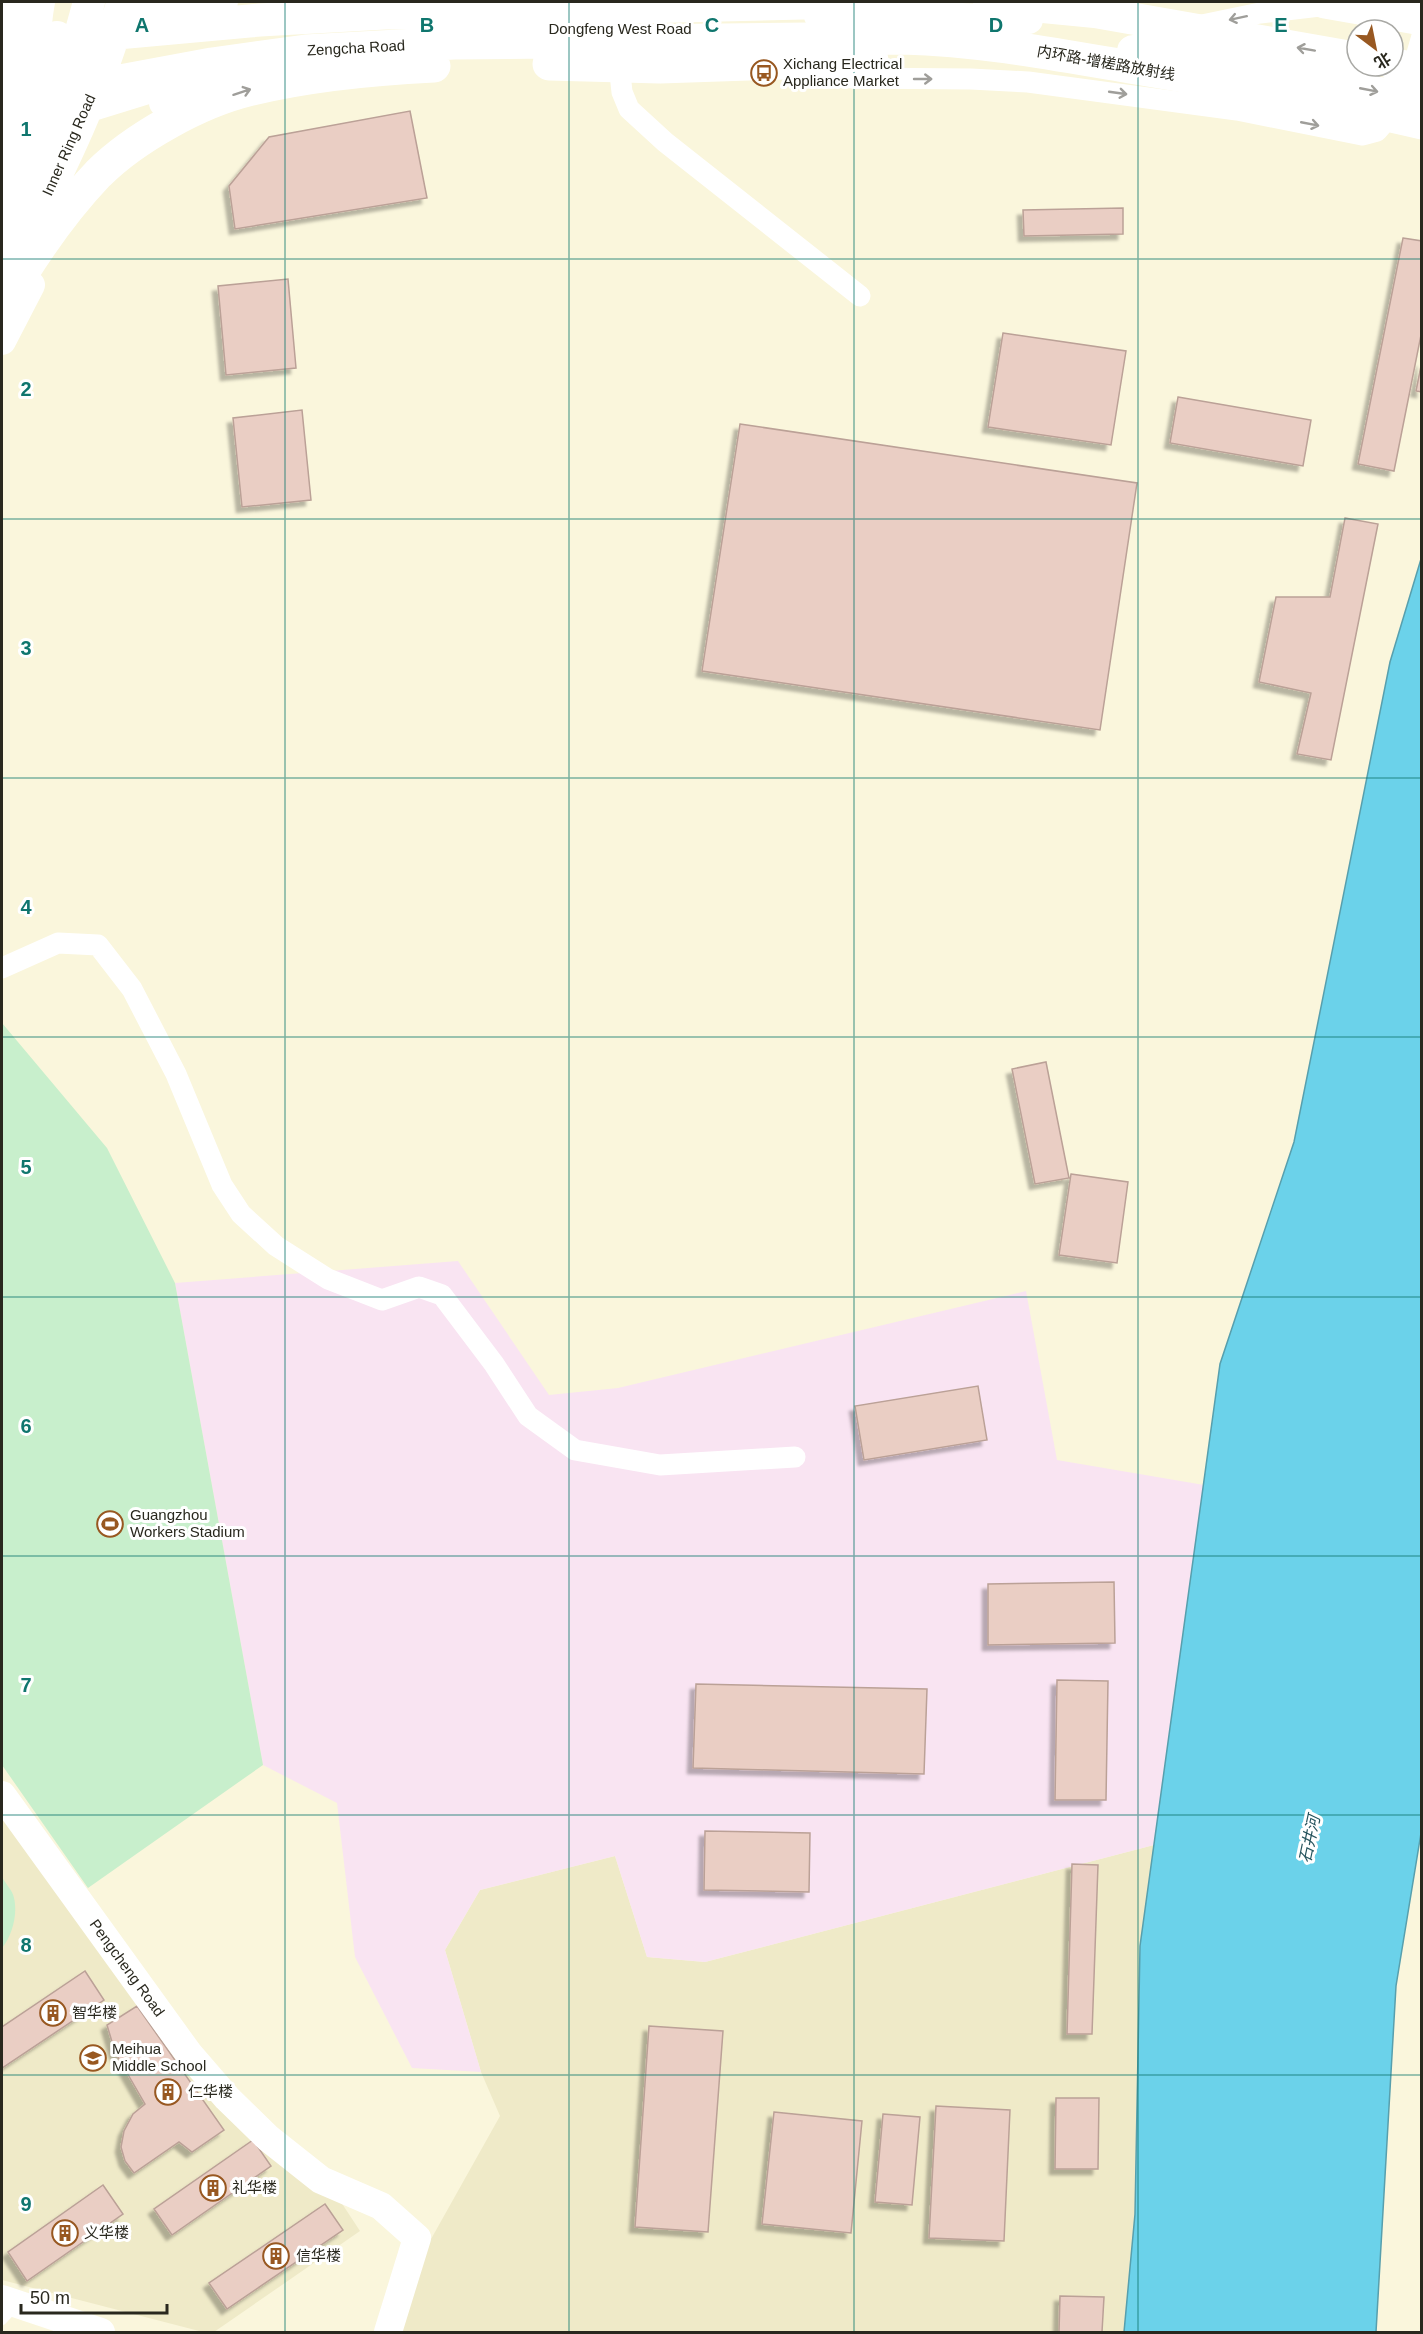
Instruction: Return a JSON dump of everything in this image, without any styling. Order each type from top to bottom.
[{"type":"highway","points":[[15,2],[2,50],[78,38],[174,28],[384,13],[713,12],[846,2]]},
{"type":"highway","points":[[241,2],[284,23],[313,33],[370,41],[442,22]]},
{"type":"highway","points":[[268,2],[312,4],[399,2]]},
{"type":"highway","points":[[1324,2],[1422,19]]},
{"type":"highway","name":"Inner Ring Road","points":[[2,282],[41,206],[91,96],[106,7]]},
{"type":"highway","name":"Zengcha Road","points":[[4,113],[279,53],[442,22],[787,40]]},
{"type":"highway","name":"内环路-增槎路放射线","points":[[787,40],[935,39],[1038,51],[1242,86],[1422,123]]},
{"type":"highway","points":[[2,307],[48,234],[100,173],[155,131],[214,102],[246,90],[306,79],[378,71],[505,63],[660,67],[794,64],[960,56],[1074,57]]},
{"type":"main road","points":[[2,165],[44,72],[67,2]]},
{"type":"main road","points":[[2,79],[109,52],[174,28],[334,2]]},
{"type":"main road","points":[[37,11],[42,48],[46,55],[65,64],[91,67],[129,64],[230,26],[341,2]]},
{"type":"main road","points":[[676,2],[713,12]]},
{"type":"main road","points":[[106,7],[125,15],[144,11],[230,26]]},
{"type":"main road","points":[[2,261],[33,197],[41,174],[40,152],[26,134],[4,113],[30,84],[65,64],[87,47],[106,7]]},
{"type":"main road","points":[[2,216],[65,80],[75,52],[106,7]]},
{"type":"main road","points":[[2,27],[24,13],[106,7],[174,28],[273,29],[713,12],[939,16],[1047,22],[1181,37],[1255,40]]},
{"type":"main road","points":[[2,38],[37,11]]},
{"type":"main road","name":"Dongfeng West Road","points":[[4,113],[73,111],[159,94],[202,76],[230,26],[442,30],[844,29],[988,16],[1095,12],[1345,56]]},
{"type":"main road","points":[[202,76],[232,72],[273,62],[366,55],[491,51],[728,52],[848,49],[926,44],[988,16]]},
{"type":"main road","name":"Dongfeng West Road","points":[[988,16],[1100,45],[1312,80],[1422,102]]},
{"type":"main road","points":[[174,28],[230,26]]},
{"type":"main road","points":[[618,52],[659,30]]},
{"type":"main road","points":[[1405,66],[1422,70]]},
{"type":"main road","points":[[2,340],[77,206],[159,94]]},
{"type":"main road","name":"Pengcheng Road","points":[[2,1795],[189,2054],[227,2098],[268,2138],[321,2180],[381,2206],[417,2238],[388,2332]]},
{"type":"main road","points":[[7,2308],[101,2332]]},
{"type":"street","points":[[1188,28],[1260,13],[1317,5],[1381,3],[1422,7]]},
{"type":"street","points":[[848,49],[852,78],[1028,82],[1237,110],[1362,135],[1377,131],[1395,110],[1407,86],[1422,36]]},
{"type":"street","points":[[618,52],[622,92],[629,109],[665,142],[860,296]]},
{"type":"street","points":[[2,968],[58,943],[98,945],[132,989],[176,1074],[222,1185],[241,1214],[276,1246],[328,1279],[382,1300],[419,1287],[442,1295],[494,1364],[528,1416],[575,1450],[660,1465],[795,1457]]},
{"type":"shaded area","points":[[458,1261],[549,1395],[618,1388],[1026,1291],[1057,1460],[1204,1485],[1154,1845],[705,1962],[647,1957],[615,1856],[480,1890],[445,1950],[481,2072],[412,2068],[355,1957],[337,1803],[263,1765],[175,1283]]},
{"type":"shaded area","name":"Meihua Middle School","points":[[2,1809],[139,2000],[337,2196],[360,2231],[214,2332],[203,2332],[2,2280]]},
{"type":"shaded area","points":[[1154,1845],[1140,1946],[1135,2214],[1124,2332],[400,2332],[412,2273],[500,2116],[481,2072],[445,1950],[480,1890],[615,1856],[647,1957],[705,1962]]},
{"type":"green space","name":"Guangzhou Workers Stadium","points":[[2,1023],[107,1148],[175,1283],[263,1765],[88,1888],[2,1765]]},
{"type":"green space","points":[[2,1877],[13,1895],[15,1918],[2,1948]]},
{"type":"water","name":"石井河","points":[[1421,559],[1422,1827],[1396,1986],[1376,2332],[1124,2332],[1135,2214],[1140,1946],[1220,1364],[1294,1142],[1390,662]]},
{"type":"building","points":[[410,111],[427,198],[235,229],[229,186],[269,137]]},
{"type":"building","points":[[1123,208],[1123,234],[1024,236],[1023,210]]},
{"type":"building","points":[[1403,238],[1422,241],[1422,330],[1394,471],[1358,464]]},
{"type":"building","points":[[288,279],[296,368],[226,375],[218,286]]},
{"type":"building","points":[[1003,333],[1126,351],[1111,445],[988,427]]},
{"type":"building","points":[[1422,361],[1422,392],[1416,391]]},
{"type":"building","points":[[1178,397],[1311,420],[1303,466],[1170,443]]},
{"type":"building","points":[[302,410],[311,500],[242,507],[233,418]]},
{"type":"building","points":[[740,424],[1137,483],[1100,730],[702,671]]},
{"type":"building","points":[[1345,518],[1378,524],[1331,760],[1297,754],[1311,693],[1259,682],[1276,597],[1330,597]]},
{"type":"building","points":[[1046,1062],[1069,1178],[1035,1184],[1012,1069]]},
{"type":"building","points":[[1071,1174],[1128,1182],[1117,1263],[1059,1255]]},
{"type":"building","points":[[978,1386],[987,1440],[864,1460],[855,1406]]},
{"type":"building","points":[[1114,1582],[1115,1643],[988,1645],[988,1584]]},
{"type":"building","points":[[1057,1680],[1108,1681],[1106,1800],[1055,1800]]},
{"type":"building","points":[[696,1684],[927,1689],[924,1774],[693,1768]]},
{"type":"building","points":[[705,1831],[810,1833],[809,1892],[704,1890]]},
{"type":"building","points":[[1072,1864],[1098,1865],[1092,2034],[1067,2034]]},
{"type":"building","name":"智华楼","points":[[85,1971],[104,2000],[2,2068],[2,2027]]},
{"type":"building","name":"仁华楼","points":[[137,2006],[224,2130],[192,2152],[179,2142],[134,2173],[125,2161],[121,2147],[124,2131],[133,2114],[145,2104],[115,2052],[107,2025]]},
{"type":"building","points":[[649,2026],[723,2031],[708,2232],[635,2227]]},
{"type":"building","points":[[1056,2098],[1099,2098],[1098,2169],[1055,2169]]},
{"type":"building","points":[[936,2106],[1010,2110],[1004,2241],[929,2238]]},
{"type":"building","points":[[774,2112],[862,2121],[851,2233],[762,2224]]},
{"type":"building","points":[[883,2114],[920,2117],[912,2205],[875,2202]]},
{"type":"building","name":"礼华楼","points":[[253,2140],[271,2166],[172,2235],[154,2209]]},
{"type":"building","name":"义华楼","points":[[103,2185],[123,2214],[27,2281],[8,2252]]},
{"type":"building","name":"信华楼","points":[[325,2204],[343,2230],[227,2309],[209,2283]]},
{"type":"building","points":[[1060,2296],[1104,2297],[1102,2332],[1059,2332]]},
{"type":"place","name":"Xichang Electrical Appliance Market","points":[[764,73]]},
{"type":"place","name":"Guangzhou Workers Stadium","points":[[110,1524]]},
{"type":"place","name":"智华楼","points":[[53,2013]]},
{"type":"place","name":"Meihua Middle School","points":[[93,2058]]},
{"type":"place","name":"仁华楼","points":[[168,2092]]},
{"type":"place","name":"礼华楼","points":[[213,2188]]},
{"type":"place","name":"义华楼","points":[[65,2233]]},
{"type":"place","name":"信华楼","points":[[276,2256]]}]
